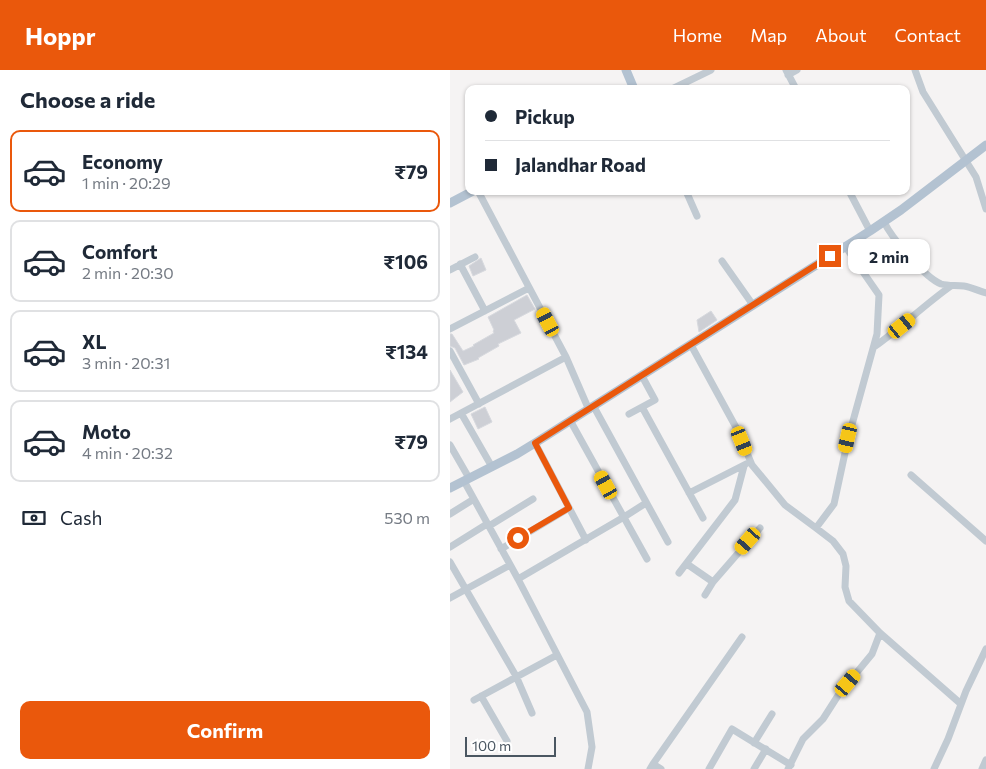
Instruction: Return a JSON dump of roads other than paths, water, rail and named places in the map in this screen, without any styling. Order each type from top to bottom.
[{"type":"main road","points":[[626,70],[632,85]]},
{"type":"main road","points":[[450,488],[492,467],[570,422],[753,306],[884,222],[986,145]]},
{"type":"main road","points":[[450,203],[465,195]]},
{"type":"street","points":[[680,85],[711,70]]},
{"type":"street","points":[[794,85],[787,72],[797,70]]},
{"type":"street","points":[[915,70],[923,92],[976,177],[986,209]]},
{"type":"street","points":[[480,195],[566,357],[591,409],[668,542]]},
{"type":"street","points":[[688,195],[697,216]]},
{"type":"street","points":[[851,195],[870,231]]},
{"type":"street","points":[[884,222],[887,229],[922,271],[941,284],[965,286],[986,293]]},
{"type":"street","points":[[816,528],[834,504],[848,438],[877,334],[879,295],[845,246]]},
{"type":"street","points":[[450,270],[475,257]]},
{"type":"street","points":[[722,261],[753,306]]},
{"type":"street","points":[[460,264],[485,311]]},
{"type":"street","points":[[874,347],[951,286]]},
{"type":"street","points":[[450,329],[530,288]]},
{"type":"street","points":[[691,345],[734,423],[751,462],[785,505],[833,541],[844,554],[846,566],[845,587],[849,601],[880,633],[961,704]]},
{"type":"street","points":[[450,351],[479,404]]},
{"type":"street","points":[[450,419],[566,357]]},
{"type":"street","points":[[629,414],[655,400],[642,376]]},
{"type":"street","points":[[642,407],[703,518]]},
{"type":"street","points":[[461,413],[492,467]]},
{"type":"street","points":[[570,422],[647,559]]},
{"type":"street","points":[[535,443],[586,540]]},
{"type":"street","points":[[450,445],[474,499],[587,712],[592,747],[588,769]]},
{"type":"street","points":[[690,493],[751,462]]},
{"type":"street","points":[[679,573],[735,500],[744,466]]},
{"type":"street","points":[[911,475],[986,541]]},
{"type":"street","points":[[450,514],[474,499]]},
{"type":"street","points":[[450,547],[533,499]]},
{"type":"street","points":[[518,579],[646,503]]},
{"type":"street","points":[[501,549],[569,508]]},
{"type":"street","points":[[705,595],[712,582],[760,528]]},
{"type":"street","points":[[450,562],[516,676],[532,713]]},
{"type":"street","points":[[450,598],[510,564]]},
{"type":"street","points":[[687,564],[712,582]]},
{"type":"street","points":[[709,769],[732,729],[789,767],[804,739],[823,719],[839,694],[872,654],[880,633]]},
{"type":"street","points":[[661,769],[652,766],[742,637]]},
{"type":"street","points":[[934,769],[986,649]]},
{"type":"street","points":[[507,741],[477,698],[557,656]]},
{"type":"street","points":[[754,743],[772,714]]},
{"type":"street","points":[[754,769],[766,750]]},
{"type":"street","points":[[982,769],[986,760]]}]
